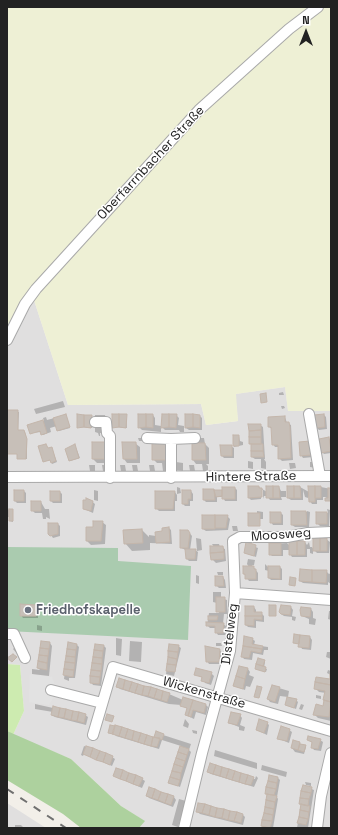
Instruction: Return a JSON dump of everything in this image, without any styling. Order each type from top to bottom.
[{"type":"street","name":"Oberfarrnbacher Straße","points":[[7,340],[25,304],[36,289],[199,110],[289,29],[318,7]]},
{"type":"street","points":[[309,414],[320,476]]},
{"type":"street","points":[[95,422],[106,422],[106,433],[110,436],[110,478]]},
{"type":"street","points":[[147,438],[196,438]]},
{"type":"street","points":[[171,439],[171,478]]},
{"type":"street","name":"Hintere Straße","points":[[7,477],[171,478],[331,476]]},
{"type":"street","name":"Moosweg","points":[[233,541],[240,537],[287,537],[308,533],[331,532]]},
{"type":"street","name":"Distelweg","points":[[184,828],[230,651],[235,592],[233,541]]},
{"type":"street","points":[[235,592],[331,600]]},
{"type":"street","points":[[11,634],[24,658]]},
{"type":"street","name":"Wickenstraße","points":[[93,735],[113,667],[331,731]]},
{"type":"street","points":[[51,690],[102,703]]},
{"type":"street","points":[[317,828],[331,753]]},
{"type":"shaded area","points":[[33,297],[68,405],[201,404],[206,425],[238,421],[235,394],[285,387],[288,411],[331,411],[331,828],[139,828],[144,821],[121,806],[71,759],[13,735],[24,711],[20,665],[7,664],[7,347]]},
{"type":"shaded area","points":[[30,674],[52,677],[57,691],[49,705],[29,702]]},
{"type":"shaded area","points":[[7,803],[46,828],[7,828]]},
{"type":"green space","points":[[7,7],[331,7],[331,411],[288,411],[285,387],[236,394],[238,421],[206,425],[201,404],[68,405],[33,297],[7,331]]},
{"type":"green space","points":[[7,547],[118,548],[118,561],[191,566],[188,640],[7,631]]},
{"type":"green space","points":[[7,664],[20,665],[24,711],[13,735],[7,731]]},
{"type":"green space","points":[[7,731],[71,759],[121,806],[145,821],[139,828],[81,828],[63,814],[7,780]]},
{"type":"building","points":[[266,393],[267,402],[261,403],[260,394]]},
{"type":"building","points":[[7,410],[18,410],[18,430],[24,430],[27,439],[26,459],[17,459],[17,454],[7,454]]},
{"type":"building","points":[[66,414],[70,427],[57,431],[53,418]]},
{"type":"building","points":[[77,414],[84,415],[84,427],[77,428]]},
{"type":"building","points":[[112,414],[119,414],[119,427],[112,428]]},
{"type":"building","points":[[119,414],[127,414],[126,428],[119,427]]},
{"type":"building","points":[[138,414],[146,414],[146,427],[138,428]]},
{"type":"building","points":[[146,414],[153,414],[153,428],[146,427]]},
{"type":"building","points":[[162,414],[169,414],[169,427],[161,428]]},
{"type":"building","points":[[169,414],[177,414],[176,428],[169,427]]},
{"type":"building","points":[[185,414],[193,414],[193,427],[185,428]]},
{"type":"building","points":[[193,414],[200,415],[200,428],[193,427]]},
{"type":"building","points":[[324,414],[325,427],[316,428],[314,415]]},
{"type":"building","points":[[84,415],[92,415],[91,428],[84,427]]},
{"type":"building","points":[[285,416],[285,422],[289,422],[290,427],[291,458],[278,459],[278,445],[272,445],[271,427],[268,427],[268,417]]},
{"type":"building","points":[[43,420],[47,433],[41,435],[40,431],[30,434],[27,425]]},
{"type":"building","points":[[248,424],[261,424],[261,430],[249,431]]},
{"type":"building","points":[[261,430],[261,437],[249,437],[249,431]]},
{"type":"building","points":[[233,435],[239,435],[239,446],[233,446]]},
{"type":"building","points":[[249,437],[261,437],[261,444],[249,444]]},
{"type":"building","points":[[329,437],[331,451],[321,453],[319,439]]},
{"type":"building","points":[[310,441],[311,455],[300,456],[299,442]]},
{"type":"building","points":[[92,442],[106,442],[106,459],[92,459]]},
{"type":"building","points":[[122,442],[136,442],[137,459],[123,459]]},
{"type":"building","points":[[152,443],[166,443],[166,460],[152,460]]},
{"type":"building","points":[[192,443],[205,443],[206,460],[192,460]]},
{"type":"building","points":[[46,444],[48,448],[52,447],[56,461],[51,463],[50,460],[43,462],[38,446]]},
{"type":"building","points":[[75,444],[79,458],[69,461],[65,449]]},
{"type":"building","points":[[251,444],[263,444],[263,451],[251,451]]},
{"type":"building","points":[[220,445],[232,445],[232,456],[221,456]]},
{"type":"building","points":[[251,451],[263,451],[264,457],[251,457]]},
{"type":"building","points":[[248,486],[259,486],[259,488],[262,488],[262,497],[248,498]]},
{"type":"building","points":[[266,486],[273,486],[273,498],[266,498]]},
{"type":"building","points":[[273,486],[279,486],[280,498],[273,498]]},
{"type":"building","points":[[287,486],[294,486],[294,498],[287,498]]},
{"type":"building","points":[[294,486],[300,486],[301,498],[294,498]]},
{"type":"building","points":[[308,486],[315,486],[315,502],[309,502]]},
{"type":"building","points":[[315,486],[321,486],[321,498],[315,498]]},
{"type":"building","points":[[222,487],[235,487],[235,499],[222,499]]},
{"type":"building","points":[[328,488],[331,488],[331,501],[325,501],[325,498],[328,498]]},
{"type":"building","points":[[203,489],[214,489],[215,500],[203,500]]},
{"type":"building","points":[[14,490],[24,490],[24,501],[14,501]]},
{"type":"building","points":[[182,490],[191,490],[191,499],[188,499],[188,504],[182,504]]},
{"type":"building","points":[[214,490],[222,490],[222,496],[216,497]]},
{"type":"building","points":[[50,491],[60,491],[60,501],[50,501]]},
{"type":"building","points":[[155,491],[175,491],[173,509],[155,509]]},
{"type":"building","points":[[86,498],[93,501],[91,511],[83,509],[83,500],[86,500]]},
{"type":"building","points":[[31,501],[41,501],[41,511],[31,511]]},
{"type":"building","points":[[9,509],[13,509],[13,521],[9,521]]},
{"type":"building","points":[[291,511],[306,511],[307,525],[291,525]]},
{"type":"building","points":[[270,512],[281,512],[281,523],[270,523]]},
{"type":"building","points":[[316,512],[327,512],[327,524],[316,524]]},
{"type":"building","points":[[248,513],[260,513],[260,526],[248,526]]},
{"type":"building","points":[[202,515],[215,515],[215,529],[202,529]]},
{"type":"building","points":[[215,515],[228,515],[226,528],[215,528]]},
{"type":"building","points":[[93,521],[103,521],[101,541],[86,541],[86,527],[93,527]]},
{"type":"building","points":[[48,523],[58,523],[58,534],[50,536],[48,534]]},
{"type":"building","points":[[169,527],[170,542],[156,543],[155,532],[162,531],[162,528]]},
{"type":"building","points":[[142,529],[143,543],[124,544],[123,530]]},
{"type":"building","points":[[180,530],[188,530],[190,533],[188,548],[180,548]]},
{"type":"building","points":[[313,538],[320,538],[320,551],[313,551]]},
{"type":"building","points":[[320,538],[327,538],[327,551],[320,551]]},
{"type":"building","points":[[289,541],[297,541],[297,555],[289,555]]},
{"type":"building","points":[[297,541],[305,541],[305,555],[297,555]]},
{"type":"building","points":[[246,542],[256,545],[254,556],[244,553]]},
{"type":"building","points":[[269,543],[281,543],[281,555],[269,555]]},
{"type":"building","points":[[210,546],[223,546],[224,552],[210,553]]},
{"type":"building","points":[[185,549],[196,549],[195,559],[186,559]]},
{"type":"building","points":[[224,552],[224,559],[211,560],[210,553]]},
{"type":"building","points":[[243,566],[254,566],[254,569],[256,569],[256,579],[245,579],[245,574],[243,574]]},
{"type":"building","points":[[268,566],[280,566],[280,579],[268,578]]},
{"type":"building","points":[[300,569],[312,570],[312,582],[299,581]]},
{"type":"building","points":[[312,570],[327,570],[326,583],[312,582]]},
{"type":"building","points":[[215,576],[223,576],[224,586],[215,586]]},
{"type":"building","points":[[290,577],[296,578],[295,586],[289,585]]},
{"type":"building","points":[[216,597],[225,597],[225,612],[216,612]]},
{"type":"building","name":"Friedhofskapelle","points":[[20,604],[36,605],[36,616],[20,616]]},
{"type":"building","points":[[269,605],[276,605],[276,616],[269,616]]},
{"type":"building","points":[[281,605],[291,606],[290,615],[281,614],[279,612]]},
{"type":"building","points":[[245,606],[254,606],[254,612],[262,612],[262,616],[245,616]]},
{"type":"building","points":[[301,607],[311,608],[310,617],[301,616]]},
{"type":"building","points":[[208,616],[218,616],[217,620],[208,620]]},
{"type":"building","points":[[245,616],[262,616],[262,620],[254,619],[254,626],[245,625]]},
{"type":"building","points":[[206,622],[224,623],[223,633],[215,633],[215,626],[206,626]]},
{"type":"building","points":[[294,634],[300,635],[299,644],[293,643]]},
{"type":"building","points":[[300,635],[310,636],[309,648],[298,647]]},
{"type":"building","points":[[244,636],[253,638],[252,644],[263,646],[262,649],[243,646]]},
{"type":"building","points":[[41,641],[50,642],[49,649],[40,648]]},
{"type":"building","points":[[68,642],[77,644],[76,650],[67,649]]},
{"type":"building","points":[[95,644],[104,645],[103,651],[94,650]]},
{"type":"building","points":[[169,644],[179,645],[178,652],[168,651]]},
{"type":"building","points":[[205,646],[220,649],[219,662],[206,662]]},
{"type":"building","points":[[243,646],[262,649],[261,653],[251,651],[249,658],[241,657]]},
{"type":"building","points":[[40,648],[49,649],[48,656],[39,655]]},
{"type":"building","points":[[67,649],[76,650],[75,657],[66,656]]},
{"type":"building","points":[[94,650],[103,651],[102,658],[93,657]]},
{"type":"building","points":[[168,651],[178,652],[177,659],[168,657]]},
{"type":"building","points":[[13,654],[17,657],[12,662],[7,658]]},
{"type":"building","points":[[39,655],[48,656],[47,663],[38,661]]},
{"type":"building","points":[[66,656],[75,657],[75,663],[65,662]]},
{"type":"building","points":[[93,657],[102,658],[102,664],[92,663]]},
{"type":"building","points":[[168,657],[177,659],[176,665],[167,664]]},
{"type":"building","points":[[258,658],[265,660],[263,666],[256,664]]},
{"type":"building","points":[[38,661],[47,663],[47,670],[37,668]]},
{"type":"building","points":[[65,662],[75,663],[74,670],[64,669]]},
{"type":"building","points":[[92,663],[102,664],[101,671],[91,670]]},
{"type":"building","points":[[167,664],[176,665],[175,672],[166,671]]},
{"type":"building","points":[[256,664],[266,667],[265,672],[255,669]]},
{"type":"building","points":[[239,666],[248,668],[245,679],[236,676]]},
{"type":"building","points":[[196,668],[212,672],[209,683],[201,681],[202,677],[194,675]]},
{"type":"building","points":[[64,669],[74,670],[73,677],[63,675]]},
{"type":"building","points":[[91,670],[101,671],[100,677],[90,676]]},
{"type":"building","points":[[330,674],[331,685],[315,682],[316,677],[330,679]]},
{"type":"building","points":[[90,676],[100,677],[99,684],[90,683]]},
{"type":"building","points":[[236,676],[245,679],[243,689],[233,686]]},
{"type":"building","points":[[119,678],[125,680],[123,689],[116,687]]},
{"type":"building","points":[[125,680],[132,682],[129,691],[123,689]]},
{"type":"building","points":[[132,682],[138,684],[135,693],[129,691]]},
{"type":"building","points":[[315,682],[331,685],[331,702],[323,700],[325,691],[314,689]]},
{"type":"building","points":[[138,684],[144,686],[142,695],[135,693]]},
{"type":"building","points":[[272,685],[280,687],[275,702],[267,699]]},
{"type":"building","points":[[144,686],[151,687],[148,696],[142,695]]},
{"type":"building","points":[[257,686],[262,687],[259,698],[254,697]]},
{"type":"building","points":[[151,687],[157,689],[154,698],[148,696]]},
{"type":"building","points":[[157,689],[163,691],[161,700],[154,698]]},
{"type":"building","points":[[163,691],[170,693],[167,702],[161,700]]},
{"type":"building","points":[[183,697],[193,700],[188,716],[185,715],[187,708],[180,706]]},
{"type":"building","points":[[287,697],[297,699],[294,708],[285,705]]},
{"type":"building","points":[[193,700],[206,704],[204,713],[193,710],[191,717],[188,716]]},
{"type":"building","points":[[324,700],[331,702],[329,717],[313,715],[316,704],[323,706]]},
{"type":"building","points":[[53,706],[60,708],[58,717],[51,715]]},
{"type":"building","points":[[60,708],[66,709],[64,718],[58,717]]},
{"type":"building","points":[[66,709],[73,711],[71,720],[64,718]]},
{"type":"building","points":[[73,711],[79,712],[77,721],[71,720]]},
{"type":"building","points":[[79,712],[86,714],[84,723],[77,721]]},
{"type":"building","points":[[231,712],[241,714],[237,725],[228,723]]},
{"type":"building","points":[[107,714],[114,716],[112,722],[105,720]]},
{"type":"building","points":[[259,719],[268,722],[264,733],[256,730]]},
{"type":"building","points":[[110,725],[115,726],[113,734],[108,733]]},
{"type":"building","points":[[115,725],[122,727],[119,736],[112,734]]},
{"type":"building","points":[[281,726],[290,729],[287,741],[277,739]]},
{"type":"building","points":[[122,727],[128,729],[125,738],[119,736]]},
{"type":"building","points":[[128,729],[134,731],[132,740],[125,738]]},
{"type":"building","points":[[134,731],[141,733],[138,742],[132,740]]},
{"type":"building","points":[[156,731],[164,734],[162,740],[154,737]]},
{"type":"building","points":[[141,733],[147,735],[144,744],[138,742]]},
{"type":"building","points":[[147,735],[153,737],[151,746],[144,744]]},
{"type":"building","points":[[308,736],[321,739],[318,749],[311,748],[312,742],[307,740]]},
{"type":"building","points":[[153,737],[160,738],[157,747],[151,746]]},
{"type":"building","points":[[293,740],[300,742],[298,750],[291,748]]},
{"type":"building","points":[[300,744],[306,745],[304,752],[298,750]]},
{"type":"building","points":[[86,746],[93,748],[90,757],[83,754]]},
{"type":"building","points":[[180,746],[189,749],[187,755],[178,752]]},
{"type":"building","points":[[93,748],[100,751],[96,760],[90,757]]},
{"type":"building","points":[[100,751],[106,753],[103,762],[96,760]]},
{"type":"building","points":[[178,752],[187,755],[185,761],[176,758]]},
{"type":"building","points":[[106,753],[113,756],[110,765],[103,762]]},
{"type":"building","points":[[176,758],[185,761],[183,767],[174,764]]},
{"type":"building","points":[[210,763],[216,765],[213,774],[207,772]]},
{"type":"building","points":[[174,764],[183,767],[181,773],[172,771]]},
{"type":"building","points":[[216,765],[222,767],[220,776],[213,774]]},
{"type":"building","points":[[222,767],[229,769],[226,778],[220,776]]},
{"type":"building","points":[[116,768],[123,770],[120,779],[113,776]]},
{"type":"building","points":[[229,769],[235,771],[232,780],[226,778]]},
{"type":"building","points":[[123,770],[129,773],[126,781],[120,779]]},
{"type":"building","points":[[172,771],[181,773],[180,780],[170,777]]},
{"type":"building","points":[[235,771],[241,773],[239,782],[232,780]]},
{"type":"building","points":[[129,773],[136,775],[133,784],[126,781]]},
{"type":"building","points":[[241,773],[248,775],[245,784],[239,782]]},
{"type":"building","points":[[136,775],[143,778],[139,786],[133,784]]},
{"type":"building","points":[[248,775],[254,777],[251,785],[245,784]]},
{"type":"building","points":[[269,775],[278,777],[277,783],[268,781]]},
{"type":"building","points":[[170,777],[180,780],[178,786],[168,783]]},
{"type":"building","points":[[268,781],[277,783],[276,789],[266,787]]},
{"type":"building","points":[[303,785],[312,787],[311,793],[301,791]]},
{"type":"building","points":[[149,787],[155,789],[152,798],[146,796]]},
{"type":"building","points":[[266,787],[276,789],[274,795],[265,794]]},
{"type":"building","points":[[155,789],[161,792],[158,800],[152,798]]},
{"type":"building","points":[[301,791],[311,793],[309,799],[300,798]]},
{"type":"building","points":[[161,792],[168,794],[165,803],[158,800]]},
{"type":"building","points":[[168,794],[174,796],[171,805],[165,803]]},
{"type":"building","points":[[267,794],[277,796],[275,802],[266,800]]},
{"type":"building","points":[[300,798],[309,799],[308,806],[299,804]]},
{"type":"building","points":[[266,800],[275,802],[274,809],[265,807]]},
{"type":"building","points":[[198,803],[205,804],[202,813],[196,812]]},
{"type":"building","points":[[205,804],[211,806],[209,815],[202,813]]},
{"type":"building","points":[[301,804],[310,806],[309,812],[300,810]]},
{"type":"building","points":[[211,806],[217,808],[215,817],[209,815]]},
{"type":"building","points":[[265,807],[274,809],[273,815],[264,813]]},
{"type":"building","points":[[217,808],[224,809],[222,818],[215,817]]},
{"type":"building","points":[[224,809],[230,811],[228,820],[222,818]]},
{"type":"building","points":[[300,810],[309,812],[308,819],[299,817]]},
{"type":"building","points":[[230,811],[237,812],[234,821],[228,820]]},
{"type":"building","points":[[237,812],[243,814],[241,823],[234,821]]},
{"type":"building","points":[[264,813],[273,815],[272,821],[262,820]]},
{"type":"building","points":[[299,817],[308,819],[306,825],[297,823]]},
{"type":"building","points":[[262,820],[272,821],[270,828],[261,826]]},
{"type":"railway","points":[[7,789],[66,828]]},
{"type":"place","name":"Friedhofskapelle","points":[[28,610]]}]
